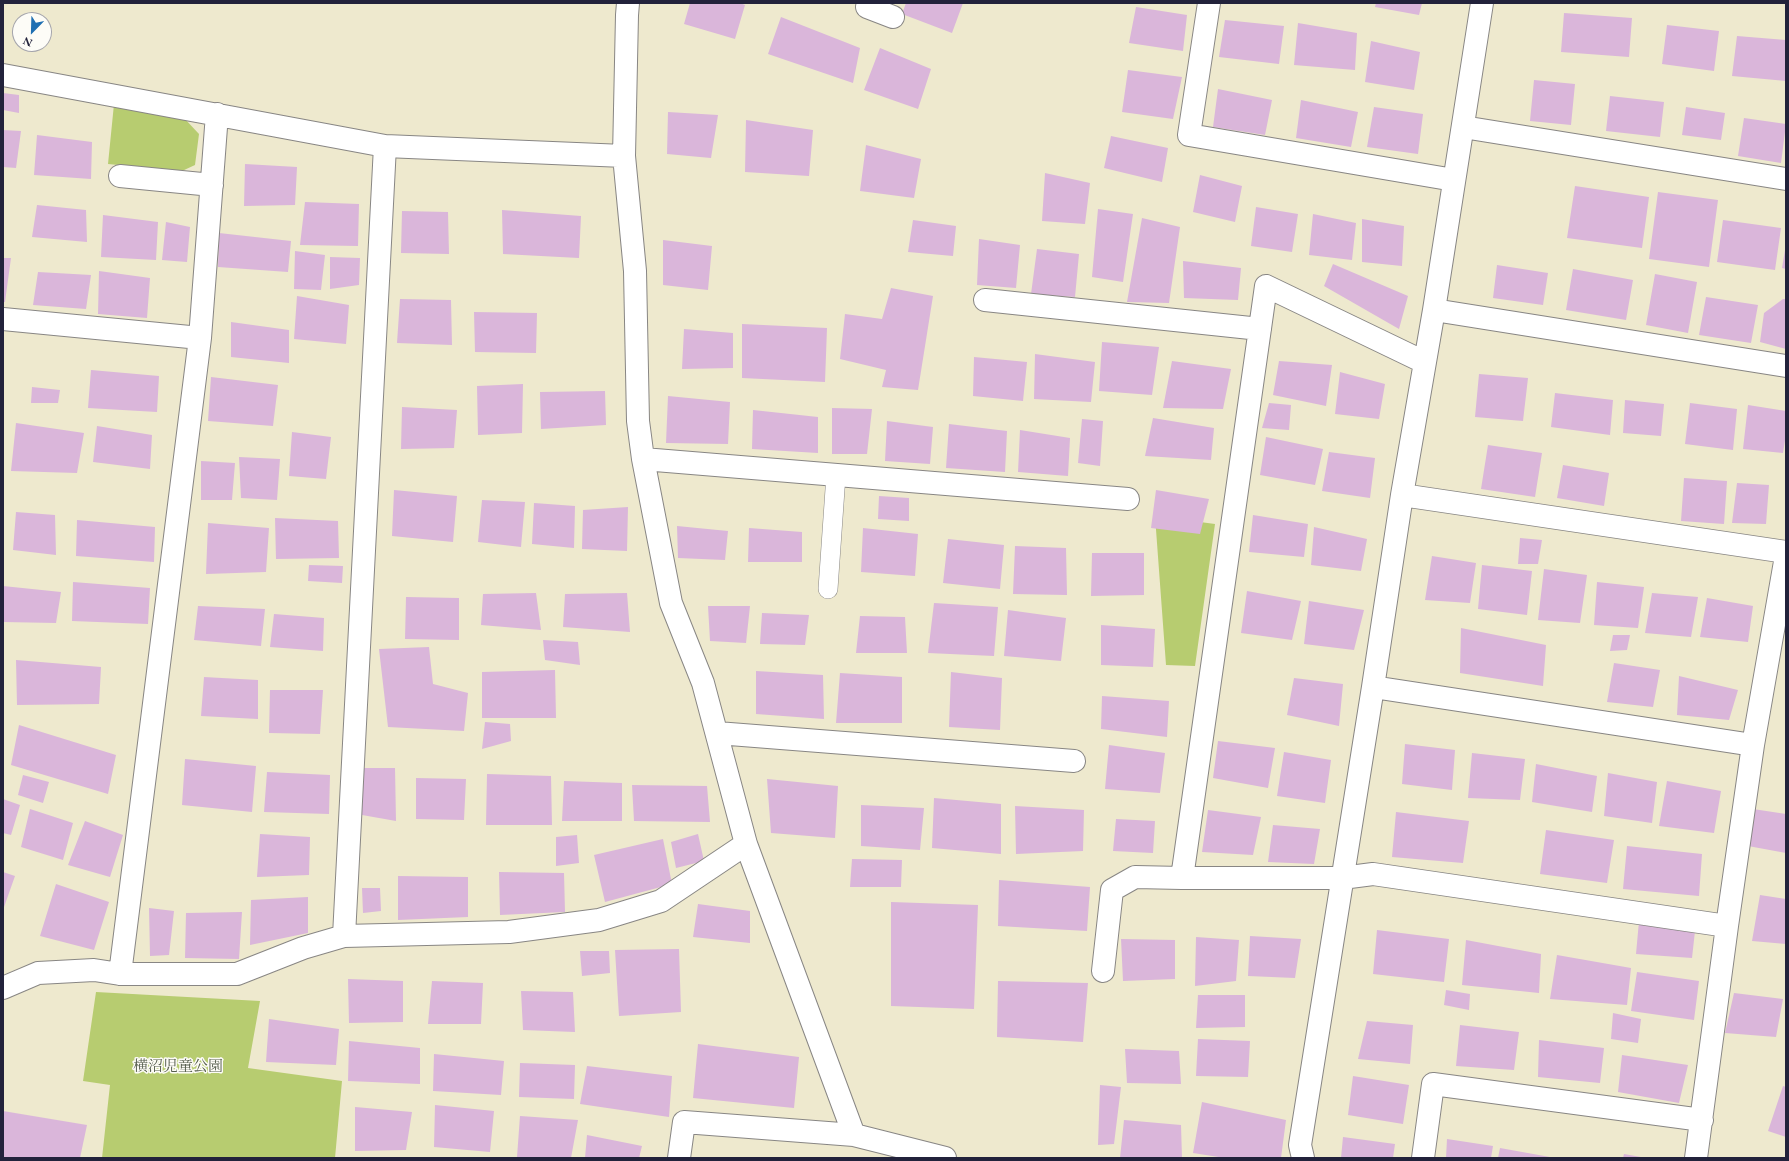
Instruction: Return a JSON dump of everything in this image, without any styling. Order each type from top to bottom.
[{"type":"street","points":[[628,3],[626,15],[624,156],[635,271],[638,421],[643,459],[671,603],[703,683],[746,844],[854,1135]]},
{"type":"street","points":[[1209,3],[1189,135],[1454,180]]},
{"type":"street","points":[[1303,1158],[1300,1145],[1402,495],[1434,310],[1482,3]]},
{"type":"street","points":[[864,4],[893,18]]},
{"type":"street","points":[[3,75],[385,146],[624,156]]},
{"type":"street","points":[[120,974],[200,338],[217,114]]},
{"type":"street","points":[[1463,127],[1786,178]]},
{"type":"street","points":[[344,936],[385,146]]},
{"type":"street","points":[[120,176],[212,185]]},
{"type":"street","points":[[1182,878],[1266,286],[1424,362]]},
{"type":"street","points":[[985,300],[1260,329]]},
{"type":"street","points":[[1434,310],[1786,366]]},
{"type":"street","points":[[3,319],[200,338]]},
{"type":"street","points":[[643,459],[1128,500]]},
{"type":"street","points":[[1402,495],[1786,552]]},
{"type":"street","points":[[1696,1158],[1727,926],[1754,745],[1786,556]]},
{"type":"street","points":[[1373,687],[1754,745]]},
{"type":"street","points":[[717,733],[1074,760]]},
{"type":"street","points":[[3,988],[38,973],[94,970],[120,974],[237,974],[303,948],[344,936],[509,932],[599,920],[661,901],[746,844]]},
{"type":"street","points":[[1103,971],[1112,890],[1135,876],[1182,878],[1342,878],[1372,874],[1727,926]]},
{"type":"street","points":[[1423,1158],[1433,1084],[1702,1120]]},
{"type":"street","points":[[679,1158],[684,1122],[854,1135],[945,1158]]},
{"type":"lane","points":[[828,589],[836,475]]},
{"type":"green space","points":[[114,104],[184,118],[199,134],[195,165],[182,171],[108,164]]},
{"type":"green space","points":[[1155,516],[1215,524],[1195,666],[1166,665]]},
{"type":"green space","name":"横沼児童公園","points":[[96,992],[260,1001],[248,1068],[342,1081],[335,1158],[102,1158],[110,1085],[83,1081]]},
{"type":"building","points":[[690,3],[740,3],[745,5],[735,39],[684,24]]},
{"type":"building","points":[[906,3],[963,3],[952,33],[902,14]]},
{"type":"building","points":[[1376,3],[1422,3],[1419,15],[1375,7]]},
{"type":"building","points":[[1136,7],[1187,15],[1183,51],[1129,43]]},
{"type":"building","points":[[1564,13],[1632,18],[1629,57],[1561,52]]},
{"type":"building","points":[[781,17],[860,48],[853,83],[768,54]]},
{"type":"building","points":[[1225,20],[1284,26],[1279,64],[1219,57]]},
{"type":"building","points":[[1298,23],[1357,33],[1355,70],[1294,65]]},
{"type":"building","points":[[1667,25],[1719,31],[1714,71],[1662,64]]},
{"type":"building","points":[[1737,36],[1786,40],[1786,81],[1732,76]]},
{"type":"building","points":[[1371,41],[1420,52],[1414,90],[1365,82]]},
{"type":"building","points":[[880,48],[931,69],[918,109],[864,90]]},
{"type":"building","points":[[1128,70],[1182,77],[1173,119],[1122,112]]},
{"type":"building","points":[[1534,80],[1575,84],[1571,125],[1530,121]]},
{"type":"building","points":[[1218,89],[1272,100],[1265,135],[1213,127]]},
{"type":"building","points":[[3,93],[19,95],[19,113],[3,110]]},
{"type":"building","points":[[1610,96],[1664,102],[1660,137],[1606,131]]},
{"type":"building","points":[[1301,100],[1358,112],[1351,147],[1296,138]]},
{"type":"building","points":[[1374,107],[1423,114],[1418,154],[1367,147]]},
{"type":"building","points":[[1686,107],[1725,113],[1721,140],[1682,135]]},
{"type":"building","points":[[668,112],[718,115],[711,158],[667,154]]},
{"type":"building","points":[[1744,118],[1786,124],[1781,163],[1738,156]]},
{"type":"building","points":[[746,120],[813,130],[809,176],[745,172]]},
{"type":"building","points":[[3,130],[21,131],[16,168],[3,167]]},
{"type":"building","points":[[37,135],[92,142],[91,179],[34,175]]},
{"type":"building","points":[[1111,136],[1168,148],[1162,182],[1104,168]]},
{"type":"building","points":[[866,145],[921,159],[914,198],[860,191]]},
{"type":"building","points":[[245,164],[297,167],[295,205],[244,206]]},
{"type":"building","points":[[1045,173],[1090,183],[1085,224],[1042,221]]},
{"type":"building","points":[[1200,175],[1242,186],[1235,222],[1193,212]]},
{"type":"building","points":[[1575,186],[1649,197],[1642,248],[1567,238]]},
{"type":"building","points":[[1658,192],[1718,200],[1709,267],[1649,259]]},
{"type":"building","points":[[305,202],[359,204],[358,246],[300,245]]},
{"type":"building","points":[[37,205],[86,210],[87,242],[32,237]]},
{"type":"building","points":[[1256,207],[1298,214],[1292,252],[1251,246]]},
{"type":"building","points":[[1098,209],[1133,214],[1123,282],[1092,277]]},
{"type":"building","points":[[502,210],[581,216],[579,258],[503,254]]},
{"type":"building","points":[[402,211],[448,212],[449,254],[401,253]]},
{"type":"building","points":[[1313,214],[1356,223],[1352,260],[1309,255]]},
{"type":"building","points":[[103,215],[158,222],[156,260],[101,257]]},
{"type":"building","points":[[1142,218],[1180,227],[1169,303],[1127,302]]},
{"type":"building","points":[[1362,219],[1404,226],[1402,266],[1362,262]]},
{"type":"building","points":[[913,220],[956,226],[953,256],[908,252]]},
{"type":"building","points":[[1723,220],[1781,228],[1775,270],[1717,262]]},
{"type":"building","points":[[166,222],[190,227],[187,262],[162,260]]},
{"type":"building","points":[[219,233],[291,241],[288,272],[218,267]]},
{"type":"building","points":[[979,239],[1020,245],[1016,288],[977,285]]},
{"type":"building","points":[[663,240],[712,246],[708,290],[663,285]]},
{"type":"building","points":[[1037,249],[1079,254],[1075,297],[1031,294]]},
{"type":"building","points":[[1786,250],[1786,269],[1782,268]]},
{"type":"building","points":[[295,251],[325,255],[321,290],[294,289]]},
{"type":"building","points":[[330,257],[360,258],[359,285],[330,289]]},
{"type":"building","points":[[3,258],[11,258],[5,302],[3,302]]},
{"type":"building","points":[[1183,261],[1241,268],[1238,300],[1184,298]]},
{"type":"building","points":[[1333,264],[1408,296],[1399,329],[1324,286]]},
{"type":"building","points":[[1497,265],[1548,273],[1543,305],[1493,298]]},
{"type":"building","points":[[1573,269],[1633,280],[1626,320],[1566,310]]},
{"type":"building","points":[[99,271],[150,278],[147,318],[98,314]]},
{"type":"building","points":[[38,272],[91,275],[86,309],[33,305]]},
{"type":"building","points":[[1655,274],[1697,282],[1688,333],[1646,325]]},
{"type":"building","points":[[891,288],[933,296],[918,390],[882,387],[886,370],[840,359],[845,314],[882,319]]},
{"type":"building","points":[[297,296],[349,305],[346,344],[294,339]]},
{"type":"building","points":[[1706,297],[1758,305],[1751,343],[1699,335]]},
{"type":"building","points":[[400,299],[451,300],[452,345],[397,343]]},
{"type":"building","points":[[1783,299],[1786,299],[1786,349],[1760,342],[1764,313]]},
{"type":"building","points":[[474,312],[537,313],[536,353],[475,352]]},
{"type":"building","points":[[231,322],[289,330],[289,363],[231,357]]},
{"type":"building","points":[[742,324],[827,328],[825,382],[742,378]]},
{"type":"building","points":[[684,329],[733,333],[733,368],[682,369]]},
{"type":"building","points":[[1102,342],[1159,347],[1152,395],[1099,391]]},
{"type":"building","points":[[1035,354],[1095,362],[1091,402],[1034,399]]},
{"type":"building","points":[[974,357],[1027,362],[1023,401],[973,396]]},
{"type":"building","points":[[1172,361],[1231,369],[1223,409],[1163,408]]},
{"type":"building","points":[[1279,361],[1332,365],[1326,406],[1273,395]]},
{"type":"building","points":[[91,370],[159,376],[157,412],[88,408]]},
{"type":"building","points":[[1340,372],[1385,384],[1379,419],[1335,414]]},
{"type":"building","points":[[1479,374],[1528,378],[1523,421],[1475,417]]},
{"type":"building","points":[[211,377],[278,385],[273,426],[208,421]]},
{"type":"building","points":[[523,384],[522,433],[478,435],[477,386]]},
{"type":"building","points":[[32,387],[60,390],[58,403],[31,403]]},
{"type":"building","points":[[605,391],[606,425],[541,429],[540,392]]},
{"type":"building","points":[[1555,393],[1613,400],[1610,435],[1551,427]]},
{"type":"building","points":[[668,396],[730,402],[728,444],[666,443]]},
{"type":"building","points":[[1625,400],[1664,404],[1661,436],[1623,433]]},
{"type":"building","points":[[1269,403],[1291,405],[1289,430],[1262,428]]},
{"type":"building","points":[[1690,403],[1737,409],[1733,450],[1685,444]]},
{"type":"building","points":[[1748,405],[1786,411],[1786,434],[1783,453],[1743,449]]},
{"type":"building","points":[[402,407],[457,410],[454,448],[401,449]]},
{"type":"building","points":[[832,408],[872,409],[867,454],[832,454]]},
{"type":"building","points":[[753,410],[818,417],[818,453],[752,449]]},
{"type":"building","points":[[1153,418],[1214,428],[1211,460],[1145,456]]},
{"type":"building","points":[[1082,419],[1103,421],[1100,466],[1078,463]]},
{"type":"building","points":[[887,421],[933,427],[930,464],[885,461]]},
{"type":"building","points":[[16,423],[84,433],[77,473],[11,471]]},
{"type":"building","points":[[949,424],[1007,431],[1005,472],[946,468]]},
{"type":"building","points":[[97,426],[152,435],[150,469],[93,462]]},
{"type":"building","points":[[1020,430],[1070,438],[1068,476],[1018,472]]},
{"type":"building","points":[[292,432],[331,437],[326,479],[289,476]]},
{"type":"building","points":[[1266,437],[1323,449],[1315,485],[1260,475]]},
{"type":"building","points":[[1488,445],[1542,453],[1535,497],[1481,489]]},
{"type":"building","points":[[1329,452],[1375,458],[1370,498],[1322,491]]},
{"type":"building","points":[[239,457],[280,459],[277,500],[241,498]]},
{"type":"building","points":[[201,461],[235,463],[232,500],[201,500]]},
{"type":"building","points":[[1563,465],[1609,473],[1604,506],[1557,498]]},
{"type":"building","points":[[1684,478],[1727,481],[1724,524],[1681,521]]},
{"type":"building","points":[[1737,483],[1769,485],[1766,524],[1732,523]]},
{"type":"building","points":[[394,490],[457,496],[453,542],[392,536]]},
{"type":"building","points":[[1156,490],[1209,499],[1200,534],[1151,528]]},
{"type":"building","points":[[879,496],[909,498],[909,521],[878,519]]},
{"type":"building","points":[[482,500],[525,502],[521,547],[478,542]]},
{"type":"building","points":[[534,503],[575,506],[574,548],[532,544]]},
{"type":"building","points":[[628,507],[627,551],[582,549],[583,510]]},
{"type":"building","points":[[16,512],[55,515],[56,555],[13,550]]},
{"type":"building","points":[[1253,515],[1308,524],[1304,557],[1249,552]]},
{"type":"building","points":[[275,518],[338,521],[339,558],[276,559]]},
{"type":"building","points":[[77,520],[155,527],[154,562],[76,556]]},
{"type":"building","points":[[208,523],[269,528],[266,572],[206,574]]},
{"type":"building","points":[[677,526],[728,531],[725,560],[678,558]]},
{"type":"building","points":[[1314,527],[1367,539],[1361,571],[1311,565]]},
{"type":"building","points":[[749,528],[802,532],[802,562],[748,562]]},
{"type":"building","points":[[863,528],[918,534],[915,576],[861,572]]},
{"type":"building","points":[[1520,538],[1542,540],[1538,564],[1518,564]]},
{"type":"building","points":[[948,539],[1004,545],[1000,589],[943,583]]},
{"type":"building","points":[[1015,546],[1066,548],[1067,595],[1013,594]]},
{"type":"building","points":[[1092,553],[1144,553],[1144,595],[1091,596]]},
{"type":"building","points":[[1432,556],[1476,563],[1470,603],[1425,600]]},
{"type":"building","points":[[309,565],[343,566],[342,583],[308,581]]},
{"type":"building","points":[[1482,565],[1532,571],[1527,615],[1478,609]]},
{"type":"building","points":[[1544,569],[1587,575],[1580,623],[1538,620]]},
{"type":"building","points":[[73,582],[150,588],[148,624],[72,621]]},
{"type":"building","points":[[1597,582],[1644,587],[1638,628],[1594,625]]},
{"type":"building","points":[[3,586],[61,592],[56,623],[3,622]]},
{"type":"building","points":[[1247,591],[1301,601],[1292,640],[1241,633]]},
{"type":"building","points":[[536,593],[541,630],[481,625],[483,594]]},
{"type":"building","points":[[627,593],[630,632],[563,627],[565,594]]},
{"type":"building","points":[[1652,593],[1698,597],[1691,637],[1645,633]]},
{"type":"building","points":[[406,597],[459,598],[459,640],[405,639]]},
{"type":"building","points":[[1707,598],[1753,606],[1748,642],[1700,637]]},
{"type":"building","points":[[1309,601],[1364,610],[1354,650],[1304,644]]},
{"type":"building","points":[[934,603],[998,607],[994,656],[928,653]]},
{"type":"building","points":[[198,606],[265,609],[261,646],[194,640]]},
{"type":"building","points":[[708,606],[750,606],[746,643],[710,641]]},
{"type":"building","points":[[1008,610],[1066,618],[1061,661],[1004,656]]},
{"type":"building","points":[[762,613],[809,615],[805,645],[760,644]]},
{"type":"building","points":[[274,614],[324,618],[323,651],[270,647]]},
{"type":"building","points":[[860,616],[905,617],[907,653],[856,653]]},
{"type":"building","points":[[1101,625],[1155,629],[1153,667],[1101,665]]},
{"type":"building","points":[[1461,628],[1546,645],[1543,686],[1460,673]]},
{"type":"building","points":[[1613,635],[1630,635],[1627,650],[1610,651]]},
{"type":"building","points":[[543,640],[578,642],[580,665],[545,660]]},
{"type":"building","points":[[429,647],[433,684],[468,693],[464,731],[388,727],[379,649]]},
{"type":"building","points":[[16,660],[101,667],[99,704],[17,705]]},
{"type":"building","points":[[1614,663],[1660,670],[1653,707],[1607,702]]},
{"type":"building","points":[[555,670],[556,718],[482,718],[482,672]]},
{"type":"building","points":[[756,671],[823,675],[824,719],[756,714]]},
{"type":"building","points":[[951,672],[1002,678],[1000,730],[949,727]]},
{"type":"building","points":[[840,673],[902,677],[902,723],[836,723]]},
{"type":"building","points":[[1679,676],[1738,690],[1729,720],[1677,715]]},
{"type":"building","points":[[204,677],[258,680],[258,719],[201,716]]},
{"type":"building","points":[[1294,678],[1343,684],[1339,726],[1287,715]]},
{"type":"building","points":[[270,690],[323,690],[320,734],[269,733]]},
{"type":"building","points":[[1102,696],[1169,701],[1167,737],[1101,729]]},
{"type":"building","points":[[485,722],[510,724],[511,741],[482,749]]},
{"type":"building","points":[[19,725],[116,755],[108,794],[11,765]]},
{"type":"building","points":[[1218,741],[1275,748],[1268,788],[1213,778]]},
{"type":"building","points":[[1405,744],[1455,750],[1452,790],[1402,784]]},
{"type":"building","points":[[1109,745],[1165,753],[1160,793],[1105,789]]},
{"type":"building","points":[[1284,752],[1331,760],[1325,803],[1277,796]]},
{"type":"building","points":[[1472,753],[1525,759],[1520,800],[1468,798]]},
{"type":"building","points":[[185,759],[256,766],[252,812],[182,805]]},
{"type":"building","points":[[1536,764],[1597,776],[1592,812],[1532,802]]},
{"type":"building","points":[[361,768],[395,768],[396,821],[362,815]]},
{"type":"building","points":[[267,772],[330,775],[329,814],[264,812]]},
{"type":"building","points":[[1608,773],[1657,782],[1652,823],[1604,816]]},
{"type":"building","points":[[487,774],[551,776],[552,825],[486,825]]},
{"type":"building","points":[[23,775],[49,782],[43,803],[18,795]]},
{"type":"building","points":[[416,778],[466,779],[464,820],[416,819]]},
{"type":"building","points":[[767,779],[838,786],[835,838],[771,833]]},
{"type":"building","points":[[564,781],[622,783],[622,821],[562,821]]},
{"type":"building","points":[[1667,781],[1721,791],[1714,833],[1659,826]]},
{"type":"building","points":[[632,785],[707,786],[710,822],[634,821]]},
{"type":"building","points":[[934,798],[1001,804],[1001,854],[932,848]]},
{"type":"building","points":[[3,799],[20,805],[11,835],[3,833]]},
{"type":"building","points":[[861,805],[924,808],[920,850],[861,846]]},
{"type":"building","points":[[1015,806],[1084,810],[1083,851],[1016,854]]},
{"type":"building","points":[[30,809],[73,823],[63,860],[21,847]]},
{"type":"building","points":[[1753,809],[1786,814],[1786,853],[1748,846]]},
{"type":"building","points":[[1208,810],[1261,817],[1253,855],[1202,852]]},
{"type":"building","points":[[1396,812],[1469,821],[1463,863],[1392,857]]},
{"type":"building","points":[[1116,819],[1155,821],[1153,853],[1113,851]]},
{"type":"building","points":[[85,821],[123,835],[110,877],[68,865]]},
{"type":"building","points":[[1273,825],[1320,829],[1314,864],[1268,862]]},
{"type":"building","points":[[1546,830],[1614,840],[1607,883],[1540,874]]},
{"type":"building","points":[[260,834],[310,837],[309,875],[257,877]]},
{"type":"building","points":[[698,834],[704,861],[676,868],[671,842]]},
{"type":"building","points":[[577,835],[579,863],[556,866],[556,837]]},
{"type":"building","points":[[663,839],[672,884],[605,902],[594,855]]},
{"type":"building","points":[[1627,846],[1702,854],[1699,896],[1623,889]]},
{"type":"building","points":[[852,859],[902,860],[901,887],[850,887]]},
{"type":"building","points":[[3,872],[15,876],[3,910]]},
{"type":"building","points":[[499,872],[564,873],[565,912],[500,915]]},
{"type":"building","points":[[398,876],[468,877],[468,917],[398,920]]},
{"type":"building","points":[[999,880],[1090,887],[1087,931],[998,926]]},
{"type":"building","points":[[56,884],[109,902],[94,950],[40,936]]},
{"type":"building","points":[[362,888],[380,888],[381,911],[363,913]]},
{"type":"building","points":[[1760,895],[1786,899],[1786,944],[1752,941]]},
{"type":"building","points":[[308,897],[308,933],[250,945],[251,900]]},
{"type":"building","points":[[891,902],[978,905],[974,1009],[891,1006]]},
{"type":"building","points":[[698,904],[750,911],[750,943],[693,937]]},
{"type":"building","points":[[149,908],[174,911],[169,955],[150,956]]},
{"type":"building","points":[[242,912],[239,959],[185,958],[186,913]]},
{"type":"building","points":[[1639,921],[1695,931],[1692,958],[1636,954]]},
{"type":"building","points":[[1377,930],[1449,939],[1444,982],[1373,974]]},
{"type":"building","points":[[1250,936],[1301,939],[1295,978],[1248,976]]},
{"type":"building","points":[[1196,937],[1239,940],[1236,981],[1195,986]]},
{"type":"building","points":[[1121,939],[1175,940],[1175,979],[1123,981]]},
{"type":"building","points":[[1466,940],[1541,954],[1539,993],[1462,985]]},
{"type":"building","points":[[679,949],[681,1012],[619,1016],[615,950]]},
{"type":"building","points":[[580,951],[609,951],[610,973],[582,976]]},
{"type":"building","points":[[1557,955],[1631,968],[1627,1005],[1550,999]]},
{"type":"building","points":[[1637,972],[1699,981],[1694,1020],[1631,1011]]},
{"type":"building","points":[[348,979],[403,981],[403,1022],[349,1023]]},
{"type":"building","points":[[432,981],[483,983],[481,1024],[428,1024]]},
{"type":"building","points":[[998,981],[1088,983],[1083,1042],[997,1037]]},
{"type":"building","points":[[1446,990],[1470,994],[1469,1010],[1444,1005]]},
{"type":"building","points":[[521,991],[573,992],[575,1032],[523,1030]]},
{"type":"building","points":[[1734,993],[1783,999],[1776,1037],[1725,1033]]},
{"type":"building","points":[[1198,995],[1245,995],[1245,1027],[1196,1028]]},
{"type":"building","points":[[1613,1013],[1641,1019],[1638,1043],[1611,1039]]},
{"type":"building","points":[[269,1019],[339,1029],[336,1065],[266,1062]]},
{"type":"building","points":[[1367,1021],[1413,1025],[1410,1064],[1358,1059]]},
{"type":"building","points":[[1460,1025],[1519,1032],[1514,1070],[1456,1066]]},
{"type":"building","points":[[1198,1039],[1250,1041],[1248,1077],[1196,1076]]},
{"type":"building","points":[[1539,1040],[1604,1048],[1600,1083],[1538,1077]]},
{"type":"building","points":[[349,1041],[420,1048],[420,1084],[348,1081]]},
{"type":"building","points":[[698,1044],[799,1057],[794,1108],[693,1098]]},
{"type":"building","points":[[1125,1049],[1179,1051],[1181,1084],[1127,1083]]},
{"type":"building","points":[[434,1054],[504,1061],[501,1095],[433,1091]]},
{"type":"building","points":[[1622,1055],[1688,1065],[1679,1103],[1618,1092]]},
{"type":"building","points":[[520,1063],[575,1065],[574,1099],[519,1097]]},
{"type":"building","points":[[587,1066],[672,1076],[669,1117],[580,1104]]},
{"type":"building","points":[[1353,1076],[1409,1085],[1403,1124],[1348,1115]]},
{"type":"building","points":[[1100,1085],[1121,1087],[1114,1144],[1098,1145]]},
{"type":"building","points":[[1783,1086],[1786,1087],[1786,1137],[1768,1131]]},
{"type":"building","points":[[1202,1102],[1286,1120],[1281,1158],[1225,1158],[1193,1153]]},
{"type":"building","points":[[435,1105],[494,1111],[490,1152],[434,1147]]},
{"type":"building","points":[[355,1107],[412,1112],[406,1150],[355,1151]]},
{"type":"building","points":[[3,1111],[87,1125],[80,1158],[3,1158]]},
{"type":"building","points":[[520,1116],[578,1120],[571,1158],[517,1157]]},
{"type":"building","points":[[1124,1120],[1181,1125],[1182,1158],[1120,1158]]},
{"type":"building","points":[[587,1135],[642,1146],[639,1158],[585,1158]]},
{"type":"building","points":[[1343,1137],[1395,1144],[1393,1158],[1341,1158]]},
{"type":"building","points":[[1447,1139],[1493,1146],[1491,1158],[1446,1158]]},
{"type":"building","points":[[1500,1148],[1550,1157],[1550,1158],[1498,1158]]},
{"type":"building","points":[[1624,1154],[1641,1157],[1641,1158],[1623,1158]]}]
